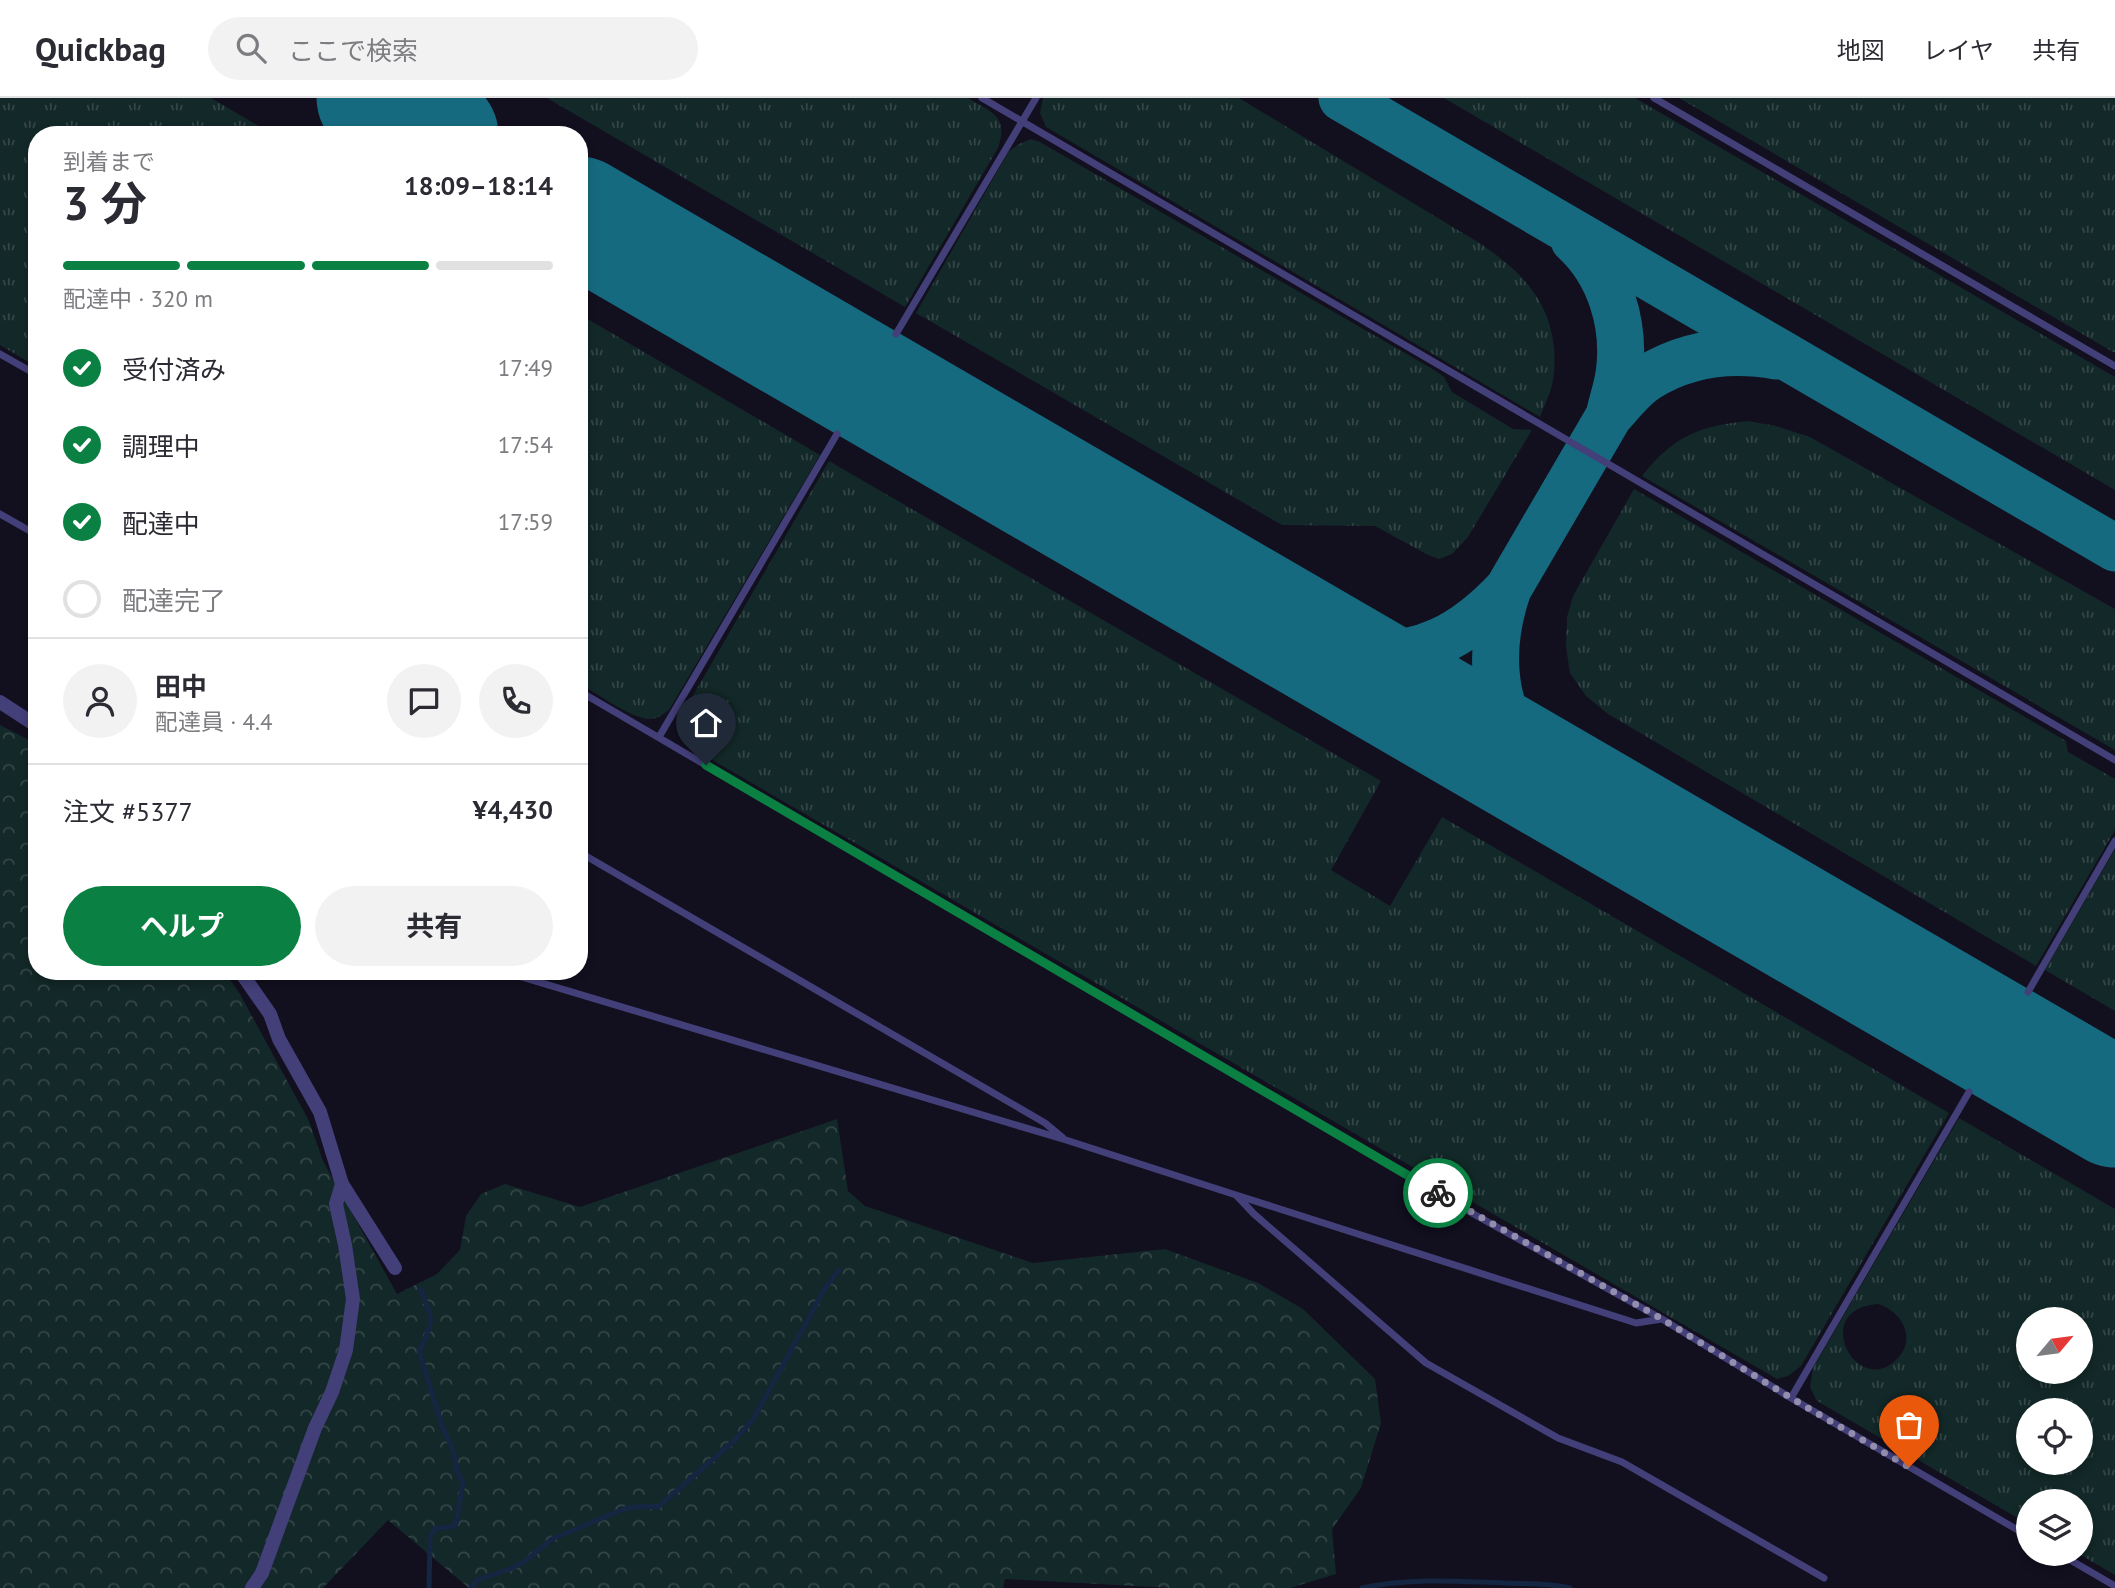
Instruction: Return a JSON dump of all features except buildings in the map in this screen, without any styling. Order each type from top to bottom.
[{"type":"street","points":[[0,702],[28,720]]},
{"type":"street","points":[[246,980],[270,1014],[279,1039],[320,1112],[342,1184],[395,1268]]},
{"type":"street","points":[[253,1588],[262,1573],[346,1350],[353,1299],[336,1204],[342,1184]]},
{"type":"lane","points":[[982,98],[2115,760]]},
{"type":"lane","points":[[896,334],[1035,98]]},
{"type":"lane","points":[[1654,98],[2115,366]]},
{"type":"lane","points":[[0,354],[28,370]]},
{"type":"lane","points":[[659,737],[837,434]]},
{"type":"lane","points":[[0,514],[28,530]]},
{"type":"lane","points":[[588,696],[1470,1212],[1662,1319],[1791,1398],[2016,1529]]},
{"type":"lane","points":[[2028,992],[2115,841]]},
{"type":"lane","points":[[588,857],[1045,1123],[1066,1140]]},
{"type":"lane","points":[[532,980],[1066,1140],[1636,1324],[1662,1319]]},
{"type":"lane","points":[[1791,1398],[1969,1092]]},
{"type":"lane","points":[[1236,1195],[1254,1214],[1426,1363],[1558,1438],[1622,1462],[1824,1578]]},
{"type":"lane","points":[[2081,1566],[2115,1586]]},
{"type":"green space","points":[[0,98],[211,98],[259,126],[28,126],[28,362],[0,345]]},
{"type":"green space","points":[[547,98],[968,98],[996,117],[1000,122],[1001,138],[998,148],[905,307]]},
{"type":"green space","points":[[1043,98],[1239,98],[1481,244],[1520,276],[1539,300],[1546,314],[1554,348],[1554,370],[1550,392],[1540,417],[1046,127],[1040,113]]},
{"type":"green space","points":[[1444,98],[1635,98],[2115,377],[2115,490]]},
{"type":"green space","points":[[1679,98],[2115,98],[2115,352],[2113,352]]},
{"type":"green space","points":[[1031,139],[1436,371],[1444,377],[1452,392],[1513,429],[1532,430],[1468,537],[1452,554],[1439,559],[1428,555],[1375,526],[1282,525],[916,313],[1009,151]]},
{"type":"green space","points":[[588,319],[820,455],[669,710],[652,719],[642,718],[588,688]]},
{"type":"green space","points":[[1748,421],[1776,426],[1810,437],[2115,609],[2115,750],[1642,476],[1665,452],[1688,436],[1715,426]]},
{"type":"green space","points":[[829,461],[1381,781],[1331,870],[1390,906],[1442,817],[1949,1113],[1801,1366],[1788,1376],[1777,1379],[695,750],[684,739],[680,727],[681,716]]},
{"type":"green space","points":[[1634,489],[2066,741],[2068,752],[2115,779],[2115,830],[2036,966],[1608,714],[1586,696],[1570,673],[1566,647],[1567,617],[1573,596]]},
{"type":"green space","points":[[0,725],[28,739],[28,980],[230,980],[309,1121],[323,1161],[397,1294],[437,1274],[460,1250],[466,1216],[481,1194],[505,1184],[580,1207],[837,1119],[848,1191],[865,1206],[1033,1263],[1165,1249],[1258,1283],[1303,1309],[1375,1379],[1381,1423],[1361,1488],[1332,1529],[1336,1574],[1290,1588],[1171,1588],[1005,1579],[1003,1588],[469,1588],[388,1520],[323,1588],[0,1588]]},
{"type":"green space","points":[[2115,849],[2115,1011],[2045,970]]},
{"type":"green space","points":[[1959,1118],[2115,1209],[2115,1575],[2093,1562],[2093,1489],[2016,1489],[2016,1517],[1817,1401],[1810,1387],[1813,1368]],"holes":[[[1878,1304],[1894,1312],[1904,1326],[1904,1350],[1898,1358],[1883,1368],[1868,1368],[1856,1361],[1847,1349],[1843,1335],[1846,1321],[1857,1310]]]},
{"type":"waterway","points":[[471,1588],[477,1580],[524,1562],[552,1539],[624,1509],[658,1507],[735,1440],[754,1418],[825,1288],[839,1270]]},
{"type":"waterway","points":[[420,1289],[430,1314],[430,1326],[419,1351],[463,1483],[456,1524],[435,1528],[430,1537],[429,1588]]},
{"type":"waterway","points":[[1362,1588],[1433,1581],[1538,1584],[1570,1588]]},
{"type":"taxiway","points":[[409,98],[434,126]]},
{"type":"taxiway","points":[[1342,98],[2115,548]]},
{"type":"taxiway","points":[[1574,240],[1587,253],[1606,284],[1617,319],[1621,356],[1609,416]]},
{"type":"taxiway","points":[[1572,792],[1548,774],[1533,758],[1515,735],[1506,715],[1496,674],[1496,653],[1508,589],[1609,416],[1636,386],[1662,370],[1694,358],[1727,353],[1777,356]]},
{"type":"taxiway","points":[[1284,625],[1345,651],[1400,653],[1440,641],[1458,632],[1508,589]]},
{"type":"runway","points":[[376,98],[424,126]]},
{"type":"runway","points":[[588,221],[2115,1108]]},
{"type":"way so far","points":[[1438,1193],[1662,1319],[1909,1467]]},
{"type":"route","points":[[706,765],[1438,1193]]}]
